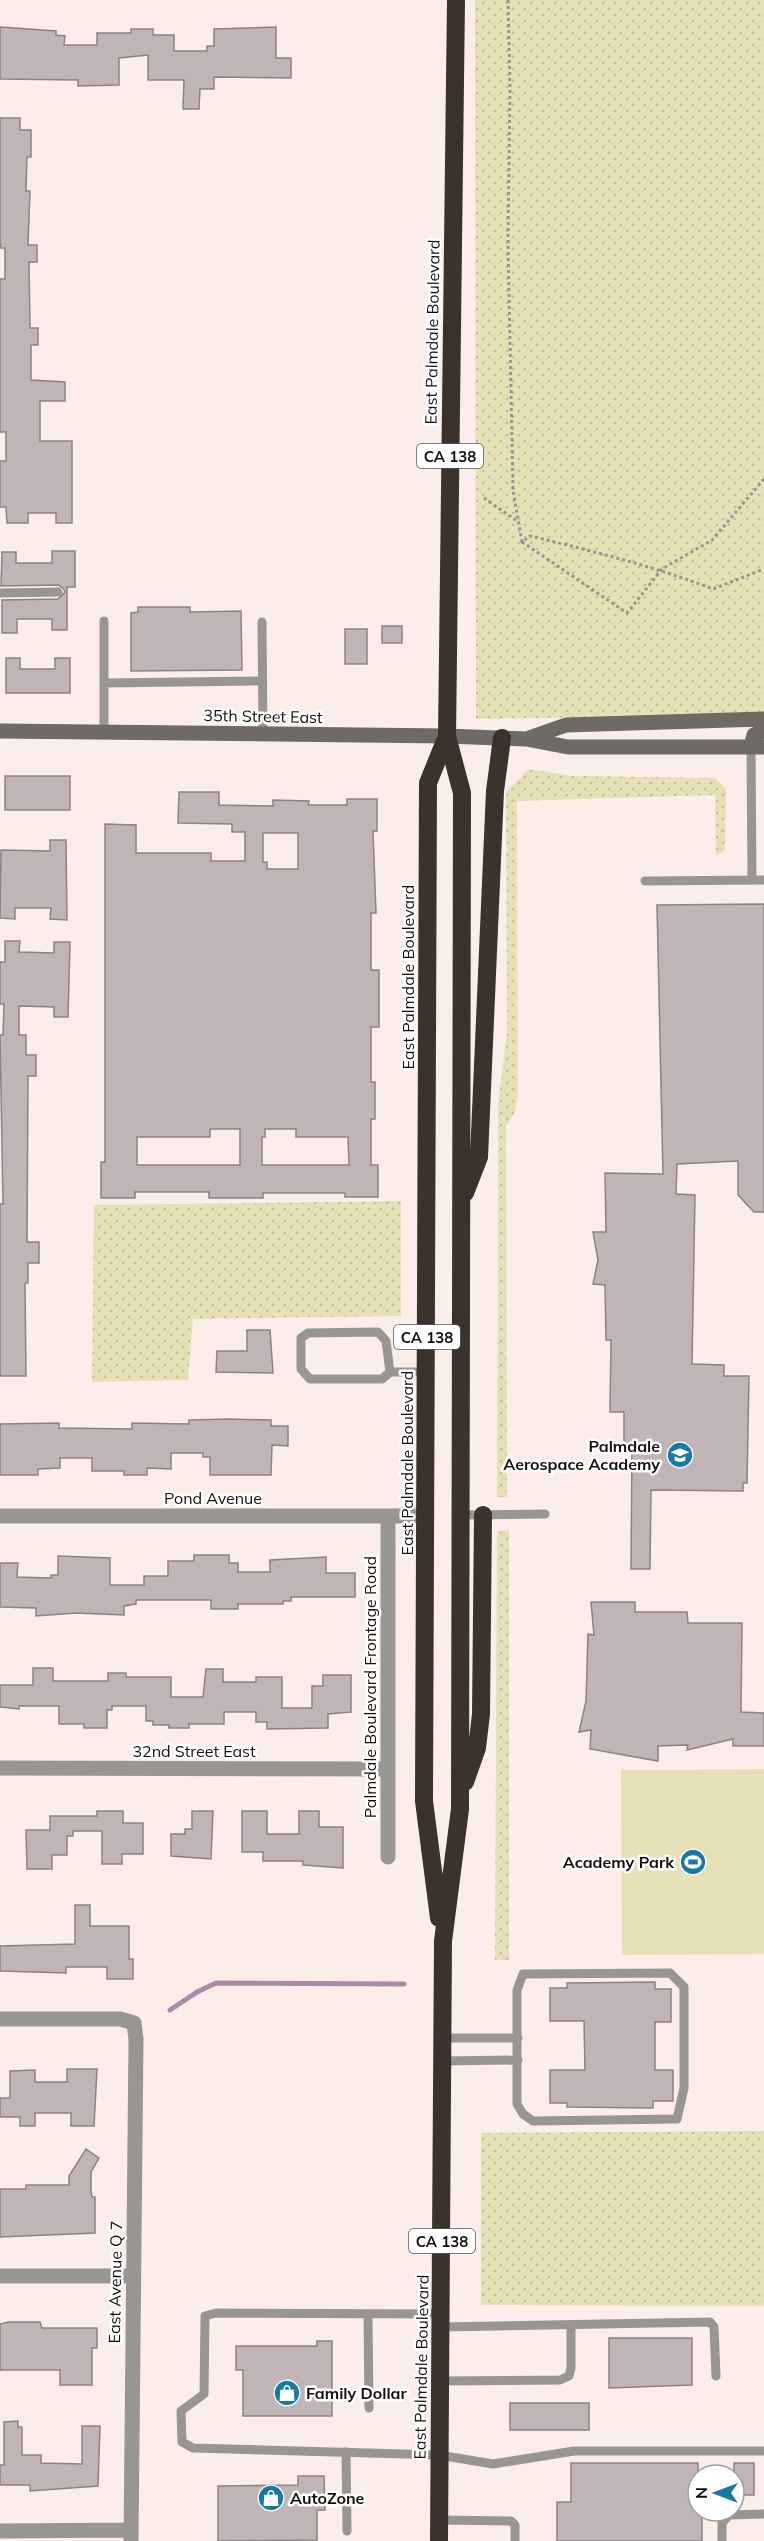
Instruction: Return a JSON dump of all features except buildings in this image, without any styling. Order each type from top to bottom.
[{"type":"highway","name":"East Palmdale Boulevard","points":[[439,2541],[442,1941],[460,1795],[462,793],[447,736],[456,0]]},
{"type":"highway","name":"East Palmdale Boulevard","points":[[442,1941],[424,1801],[428,1372],[428,783],[447,736]]},
{"type":"highway","points":[[461,1203],[479,1157],[495,791],[502,738]]},
{"type":"highway","points":[[460,1795],[477,1748],[481,1714],[483,1515]]},
{"type":"street","name":"35th Street East","points":[[526,739],[566,725],[764,719]]},
{"type":"street","name":"35th Street East","points":[[0,731],[447,736],[526,739],[568,747],[757,747]]},
{"type":"street","points":[[757,747],[754,735],[764,731]]},
{"type":"street","name":"Pond Avenue","points":[[0,1516],[426,1516]]},
{"type":"street","name":"Palmdale Boulevard Frontage Road","points":[[388,1516],[388,1857]]},
{"type":"street","name":"32nd Street East","points":[[0,1768],[388,1769]]},
{"type":"street","name":"East Avenue Q 7","points":[[0,2019],[120,2019],[134,2023],[136,2039],[131,2536]]},
{"type":"street","points":[[0,2276],[132,2276]]},
{"type":"street","points":[[0,2531],[131,2536]]},
{"type":"lane","points":[[0,593],[58,592]]},
{"type":"lane","points":[[104,621],[104,732]]},
{"type":"lane","points":[[262,622],[263,734]]},
{"type":"lane","points":[[104,683],[262,681]]},
{"type":"lane","points":[[752,880],[757,747]]},
{"type":"lane","points":[[645,880],[764,880]]},
{"type":"lane","points":[[390,1372],[386,1341],[378,1332],[308,1333],[301,1338],[301,1369],[310,1379],[382,1379],[390,1372],[428,1372]]},
{"type":"lane","points":[[460,1515],[545,1514]]},
{"type":"lane","points":[[670,1973],[684,1987],[684,2088],[677,2119],[533,2121],[523,2114],[517,2104],[518,2038],[518,1981],[523,1974],[670,1973]]},
{"type":"lane","points":[[442,2038],[518,2038]]},
{"type":"lane","points":[[442,2061],[518,2060]]},
{"type":"lane","points":[[716,2376],[714,2327],[710,2322],[570,2325],[441,2321],[368,2314],[216,2313],[205,2316],[204,2394],[181,2411],[182,2442],[194,2448],[440,2455],[492,2464],[574,2451],[764,2451]]},
{"type":"lane","points":[[368,2314],[369,2408]]},
{"type":"lane","points":[[440,2381],[560,2380],[569,2376],[571,2368],[570,2325]]},
{"type":"lane","points":[[346,2452],[347,2531]]},
{"type":"lane","points":[[722,2541],[722,2523],[729,2515],[764,2514]]},
{"type":"lane","points":[[439,2520],[511,2521],[515,2524],[515,2541]]},
{"type":"path","points":[[508,0],[510,86],[508,244],[513,490],[522,542],[627,613],[662,570],[712,540],[764,479]]},
{"type":"path","points":[[484,498],[518,522]]},
{"type":"path","points":[[522,542],[530,536],[662,570],[713,589],[764,569]]},
{"type":"shaded area","points":[[475,0],[764,0],[764,715],[476,719]]},
{"type":"shaded area","points":[[529,769],[572,776],[715,778],[726,789],[725,850],[716,855],[715,795],[517,801],[518,1097],[515,1112],[506,1126],[507,1497],[497,1497],[498,1105],[507,1032],[506,792]]},
{"type":"shaded area","points":[[401,1201],[401,1316],[193,1319],[188,1380],[92,1382],[94,1205]]},
{"type":"shaded area","points":[[509,1530],[509,1960],[495,1960],[497,1531]]},
{"type":"shaded area","name":"Academy Park","points":[[764,1769],[764,1954],[622,1955],[621,1770]]},
{"type":"shaded area","points":[[764,2131],[764,2306],[481,2305],[481,2133]]},
{"type":"waterway","points":[[170,2010],[197,1992],[216,1983],[404,1984]]},
{"type":"place","name":"Palmdale Aerospace Academy","points":[[680,1455]]},
{"type":"place","name":"Academy Park","points":[[693,1862]]},
{"type":"place","name":"Family Dollar","points":[[287,2393]]},
{"type":"place","name":"AutoZone","points":[[271,2498]]}]
